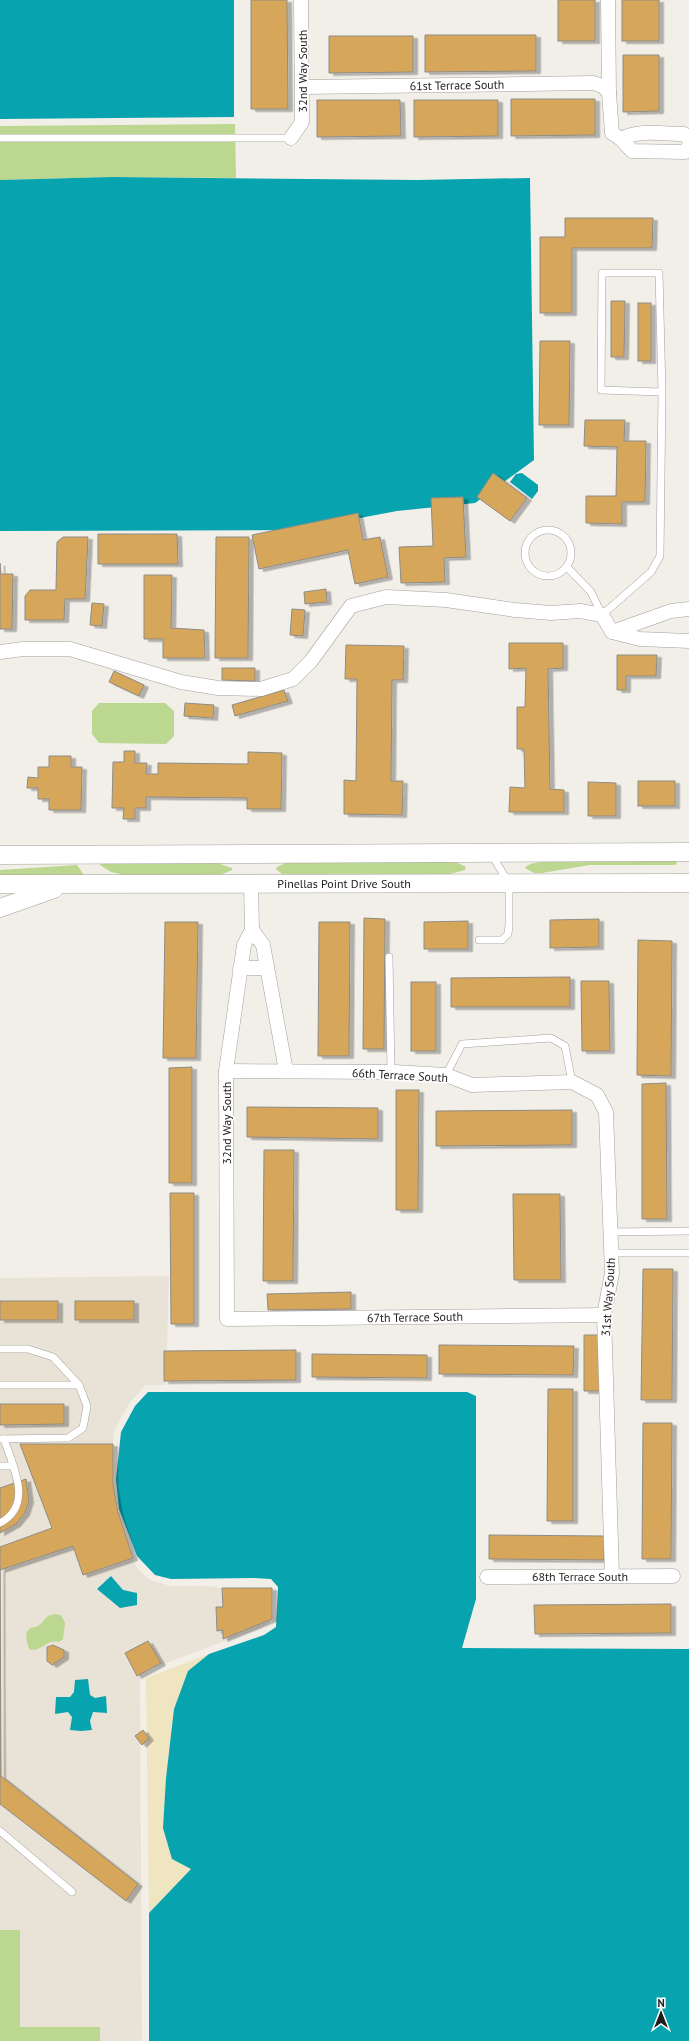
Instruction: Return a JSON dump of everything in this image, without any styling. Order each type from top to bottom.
[{"type":"street","name":"32nd Way South","points":[[291,138],[302,122],[301,0]]},
{"type":"street","points":[[608,0],[609,92],[612,133],[621,139],[632,151],[685,152],[689,146]]},
{"type":"street","name":"61st Terrace South","points":[[302,87],[593,83],[603,86],[609,92]]},
{"type":"street","points":[[621,139],[631,133],[684,134],[689,139]]},
{"type":"street","points":[[0,652],[23,649],[70,649],[181,682],[218,688],[260,689],[293,679],[311,661],[351,606],[386,597],[446,600],[515,610],[551,613],[580,611],[602,615],[612,632],[640,639],[689,641]]},
{"type":"street","points":[[612,632],[671,611],[689,609]]},
{"type":"street","points":[[0,855],[689,852]]},
{"type":"street","points":[[250,854],[251,883]]},
{"type":"street","points":[[86,855],[93,870],[108,883]]},
{"type":"street","points":[[0,908],[34,895],[78,883]]},
{"type":"street","name":"32nd Way South","points":[[227,1319],[226,1071],[244,945],[252,930],[251,883]]},
{"type":"street","name":"Pinellas Point Drive South","points":[[0,884],[689,883]]},
{"type":"street","points":[[252,930],[263,945],[286,1072]]},
{"type":"street","points":[[240,968],[267,968]]},
{"type":"street","name":"66th Terrace South","points":[[226,1071],[391,1072],[446,1075],[472,1085],[572,1082]]},
{"type":"street","name":"31st Way South","points":[[572,1082],[597,1095],[606,1112],[612,1273],[604,1315],[612,1576]]},
{"type":"street","name":"67th Terrace South","points":[[227,1319],[604,1315]]},
{"type":"street","name":"68th Terrace South","points":[[487,1577],[673,1576]]},
{"type":"lane","points":[[0,138],[291,138]]},
{"type":"lane","points":[[568,567],[590,592],[602,615],[651,572],[660,556],[662,392],[659,273],[602,273],[601,390],[662,392]]},
{"type":"lane","points":[[551,530],[565,537],[572,552],[568,567],[556,575],[541,576],[534,572],[529,567],[524,554],[530,538],[539,532],[551,530]]},
{"type":"lane","points":[[479,940],[502,940],[508,934],[508,883],[490,853]]},
{"type":"lane","points":[[389,957],[391,1072]]},
{"type":"lane","points":[[446,1075],[462,1044],[551,1038],[565,1046],[572,1082]]},
{"type":"lane","points":[[610,1232],[689,1231]]},
{"type":"lane","points":[[611,1252],[689,1253]]},
{"type":"lane","points":[[0,1349],[28,1349],[53,1357],[79,1385],[87,1406],[83,1428],[68,1438],[2,1439],[20,1490],[17,1508],[9,1518],[0,1523]]},
{"type":"lane","points":[[0,1385],[79,1385]]},
{"type":"lane","points":[[0,1466],[12,1466]]},
{"type":"lane","points":[[0,1831],[72,1892]]},
{"type":"shaded area","points":[[169,1276],[166,1385],[146,1385],[130,1402],[114,1431],[110,1478],[120,1533],[137,1568],[150,1580],[170,1586],[208,1586],[271,1595],[269,1623],[261,1628],[144,1671],[140,1679],[142,2041],[0,2041],[0,1278]]},
{"type":"green space","points":[[235,124],[236,178],[112,177],[0,180],[0,126]]},
{"type":"green space","points":[[99,703],[165,703],[174,711],[174,736],[166,744],[99,743],[92,734],[92,711]]},
{"type":"green space","points":[[558,861],[676,861],[677,863],[675,865],[590,865],[542,873],[534,873],[525,868],[534,863]]},
{"type":"green space","points":[[288,862],[449,862],[458,863],[466,867],[465,870],[450,874],[282,874],[276,869],[277,867]]},
{"type":"green space","points":[[101,863],[217,863],[232,868],[232,870],[220,875],[124,875],[111,872],[100,865]]},
{"type":"green space","points":[[77,865],[84,875],[0,876],[0,870]]},
{"type":"green space","points":[[55,1614],[61,1615],[65,1623],[63,1639],[59,1642],[48,1643],[38,1649],[30,1650],[26,1638],[27,1632],[38,1626],[46,1617]]},
{"type":"green space","points":[[0,1930],[20,1930],[20,2027],[100,2027],[100,2041],[0,2041]]},
{"type":"sand","points":[[209,1654],[188,1671],[174,1709],[166,1778],[191,1869],[149,1913],[146,1678]]},
{"type":"water","points":[[0,0],[234,0],[234,117],[0,119]]},
{"type":"water","points":[[112,177],[417,180],[530,178],[534,460],[475,503],[397,511],[296,530],[0,531],[0,180]]},
{"type":"water","points":[[522,473],[538,485],[538,491],[532,499],[510,482],[516,474]]},
{"type":"water","points":[[148,1392],[467,1392],[476,1396],[476,1599],[462,1648],[689,1649],[689,2041],[149,2041],[149,1913],[191,1869],[172,1859],[163,1828],[166,1778],[174,1709],[188,1671],[209,1654],[264,1635],[276,1627],[278,1587],[271,1579],[171,1579],[155,1575],[137,1556],[119,1509],[116,1479],[121,1432],[135,1406]]},
{"type":"water","points":[[111,1576],[123,1590],[137,1593],[137,1605],[120,1608],[97,1589]]},
{"type":"water","points":[[88,1679],[90,1695],[95,1698],[106,1696],[107,1713],[93,1712],[90,1721],[92,1730],[70,1730],[72,1717],[68,1712],[55,1714],[56,1697],[70,1697],[74,1692],[75,1680]]},
{"type":"building","points":[[251,0],[287,0],[288,109],[251,109]]},
{"type":"building","points":[[558,0],[595,0],[595,41],[558,41]]},
{"type":"building","points":[[622,0],[659,0],[659,41],[622,41]]},
{"type":"building","points":[[425,35],[536,35],[536,71],[425,72]]},
{"type":"building","points":[[329,36],[413,36],[413,72],[329,73]]},
{"type":"building","points":[[623,55],[659,55],[659,111],[623,112]]},
{"type":"building","points":[[511,99],[595,99],[595,135],[511,136]]},
{"type":"building","points":[[317,100],[400,100],[401,136],[317,137]]},
{"type":"building","points":[[414,100],[498,100],[498,136],[414,137]]},
{"type":"building","points":[[565,218],[653,218],[652,248],[572,248],[572,313],[540,313],[540,237],[565,237]]},
{"type":"building","points":[[611,301],[625,301],[624,357],[611,357]]},
{"type":"building","points":[[638,303],[651,303],[651,361],[638,361]]},
{"type":"building","points":[[540,341],[570,341],[569,425],[539,425]]},
{"type":"building","points":[[585,420],[625,420],[624,441],[646,441],[645,502],[622,502],[622,524],[586,523],[586,496],[616,496],[617,447],[584,446]]},
{"type":"building","points":[[493,473],[527,498],[510,521],[477,497]]},
{"type":"building","points":[[463,497],[466,557],[444,558],[445,582],[401,583],[399,547],[433,546],[431,498]]},
{"type":"building","points":[[358,513],[363,540],[380,537],[388,577],[355,584],[348,550],[259,569],[252,535]]},
{"type":"building","points":[[98,534],[177,534],[178,564],[98,564]]},
{"type":"building","points":[[63,537],[88,537],[85,599],[65,599],[64,620],[25,620],[25,596],[30,590],[56,590],[57,542]]},
{"type":"building","points":[[216,537],[249,537],[248,658],[215,658]]},
{"type":"building","points":[[0,563],[1,574],[13,574],[12,629],[0,629]]},
{"type":"building","points":[[144,575],[172,575],[171,628],[204,630],[205,658],[163,658],[163,639],[144,639]]},
{"type":"building","points":[[326,589],[327,602],[305,604],[304,592]]},
{"type":"building","points":[[92,603],[104,604],[102,626],[90,625]]},
{"type":"building","points":[[292,609],[305,610],[303,636],[290,635]]},
{"type":"building","points":[[509,643],[563,643],[563,668],[548,669],[550,789],[564,790],[564,812],[509,812],[510,787],[525,788],[524,749],[517,749],[517,707],[525,707],[526,668],[509,669]]},
{"type":"building","points":[[346,645],[404,646],[403,680],[392,680],[391,781],[403,781],[402,815],[344,814],[344,780],[356,781],[357,679],[345,679]]},
{"type":"building","points":[[617,655],[657,655],[656,676],[626,676],[626,690],[617,690]]},
{"type":"building","points":[[222,668],[255,668],[255,681],[222,680]]},
{"type":"building","points":[[114,671],[144,685],[139,696],[109,682]]},
{"type":"building","points":[[284,690],[288,701],[235,716],[232,705]]},
{"type":"building","points":[[185,703],[214,705],[213,718],[184,716]]},
{"type":"building","points":[[124,751],[135,751],[135,763],[147,763],[146,774],[158,774],[158,763],[248,764],[248,752],[282,753],[281,809],[247,809],[247,798],[146,797],[146,808],[135,808],[135,819],[123,819],[124,808],[112,808],[113,762],[124,762]]},
{"type":"building","points":[[49,756],[71,756],[71,767],[82,767],[81,810],[49,810],[49,799],[38,799],[38,788],[27,788],[28,777],[38,778],[38,767],[49,767]]},
{"type":"building","points":[[638,781],[675,781],[675,806],[638,806]]},
{"type":"building","points":[[588,782],[616,783],[616,816],[588,816]]},
{"type":"building","points":[[364,918],[385,919],[384,1049],[363,1049]]},
{"type":"building","points":[[599,919],[599,947],[550,948],[550,920]]},
{"type":"building","points":[[468,921],[468,949],[424,949],[424,922]]},
{"type":"building","points":[[165,922],[198,922],[196,1058],[163,1058]]},
{"type":"building","points":[[319,922],[350,922],[349,1056],[318,1056]]},
{"type":"building","points":[[638,940],[672,941],[671,1076],[637,1075]]},
{"type":"building","points":[[570,977],[570,1007],[451,1007],[451,978]]},
{"type":"building","points":[[581,981],[609,981],[610,1051],[582,1051]]},
{"type":"building","points":[[411,982],[436,982],[436,1051],[411,1051]]},
{"type":"building","points":[[192,1067],[192,1183],[169,1183],[169,1068]]},
{"type":"building","points":[[666,1083],[667,1219],[642,1219],[642,1084]]},
{"type":"building","points":[[396,1090],[419,1090],[418,1210],[396,1210]]},
{"type":"building","points":[[247,1107],[378,1108],[378,1139],[247,1137]]},
{"type":"building","points":[[572,1110],[572,1145],[436,1146],[436,1111]]},
{"type":"building","points":[[264,1150],[294,1150],[293,1281],[263,1281]]},
{"type":"building","points":[[170,1193],[194,1193],[194,1324],[171,1324]]},
{"type":"building","points":[[513,1194],[560,1194],[561,1280],[514,1280]]},
{"type":"building","points":[[643,1269],[673,1269],[672,1400],[641,1400]]},
{"type":"building","points":[[351,1292],[351,1309],[268,1310],[267,1294]]},
{"type":"building","points":[[0,1301],[58,1301],[58,1320],[0,1320]]},
{"type":"building","points":[[75,1301],[134,1301],[134,1320],[75,1320]]},
{"type":"building","points":[[584,1335],[601,1335],[600,1391],[584,1391]]},
{"type":"building","points":[[439,1345],[574,1346],[573,1375],[439,1374]]},
{"type":"building","points":[[296,1350],[296,1380],[164,1381],[164,1351]]},
{"type":"building","points":[[312,1354],[427,1355],[427,1378],[312,1377]]},
{"type":"building","points":[[548,1389],[573,1389],[573,1521],[547,1521]]},
{"type":"building","points":[[0,1404],[64,1404],[64,1424],[0,1425]]},
{"type":"building","points":[[643,1423],[672,1423],[671,1559],[642,1559]]},
{"type":"building","points":[[20,1444],[113,1444],[113,1484],[118,1512],[133,1558],[83,1575],[73,1546],[0,1570],[0,1547],[52,1528]]},
{"type":"building","points":[[26,1479],[29,1500],[25,1513],[16,1524],[0,1533],[0,1488]]},
{"type":"building","points":[[489,1535],[604,1536],[604,1560],[489,1559]]},
{"type":"building","points":[[0,1570],[1,1776],[138,1884],[126,1901],[0,1804]]},
{"type":"building","points":[[222,1588],[272,1588],[272,1619],[223,1639],[223,1630],[217,1631],[216,1607],[223,1607]]},
{"type":"building","points":[[671,1604],[671,1633],[535,1634],[534,1605]]},
{"type":"building","points":[[148,1641],[161,1663],[137,1676],[125,1653]]},
{"type":"building","points":[[53,1645],[64,1650],[64,1657],[52,1665],[47,1661],[47,1647]]},
{"type":"building","points":[[143,1730],[149,1738],[142,1745],[135,1736]]}]
